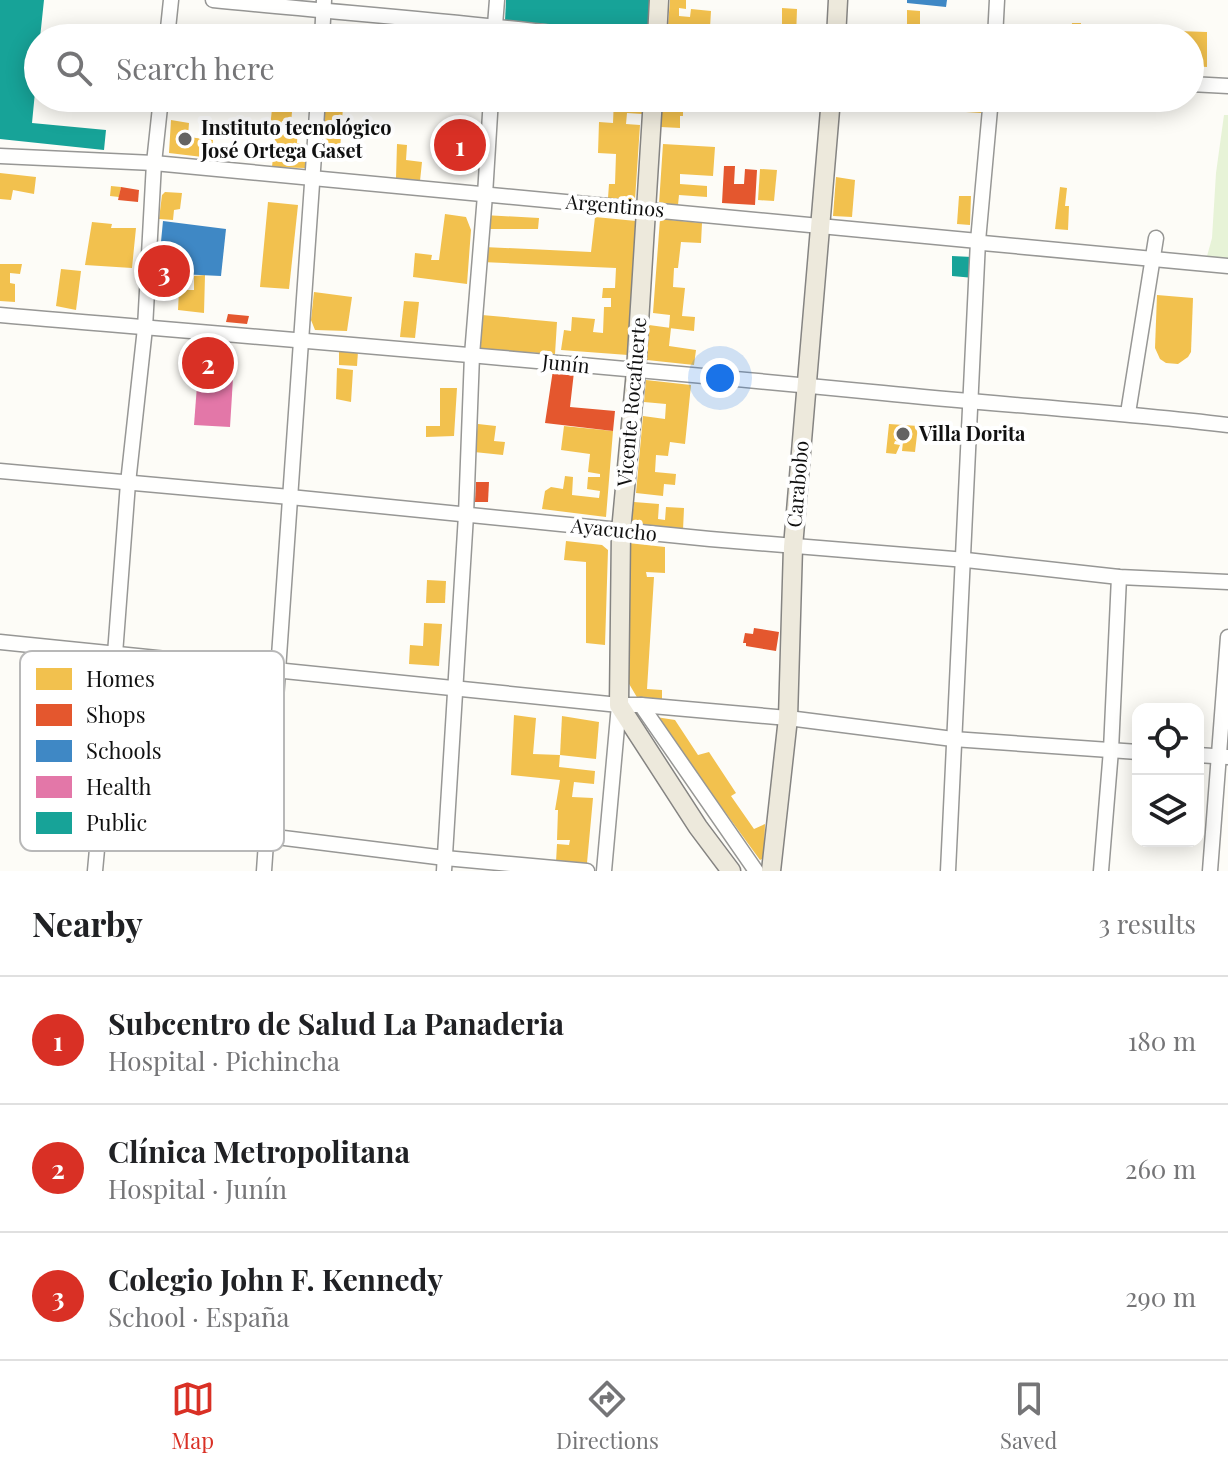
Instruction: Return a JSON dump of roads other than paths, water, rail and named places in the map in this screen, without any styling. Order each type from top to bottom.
[{"type":"main road","points":[[658,24],[659,0]]},
{"type":"main road","points":[[837,24],[838,0]]},
{"type":"main road","name":"Vicente Rocafuerte","points":[[619,705],[621,531],[636,371],[652,112]]},
{"type":"main road","name":"Carabobo","points":[[771,871],[788,718],[793,547],[830,112]]},
{"type":"main road","points":[[619,705],[698,827],[731,871]]},
{"type":"street","points":[[168,24],[171,0]]},
{"type":"street","points":[[213,0],[323,6],[442,24]]},
{"type":"street","points":[[496,24],[497,0]]},
{"type":"street","points":[[996,24],[997,0]]},
{"type":"street","points":[[1204,85],[1228,86]]},
{"type":"street","points":[[115,651],[128,483],[145,328],[159,112]]},
{"type":"street","points":[[279,651],[317,112]]},
{"type":"street","points":[[444,865],[466,515],[472,355],[490,112]]},
{"type":"street","points":[[948,871],[978,241],[990,112]]},
{"type":"street","name":"Argentinos","points":[[0,156],[154,163],[820,224],[1228,266]]},
{"type":"street","points":[[1128,413],[1156,238]]},
{"type":"street","name":"Junín","points":[[0,315],[1128,413],[1228,425]]},
{"type":"street","name":"Ayacucho","points":[[0,471],[1119,577],[1228,582]]},
{"type":"street","points":[[1101,871],[1111,750],[1119,577]]},
{"type":"street","points":[[1210,871],[1224,757],[1228,637]]},
{"type":"street","points":[[0,642],[86,651]]},
{"type":"street","points":[[284,671],[619,705],[788,718],[953,739],[1132,752]]},
{"type":"street","points":[[604,871],[619,705]]},
{"type":"street","points":[[641,705],[756,871]]},
{"type":"street","points":[[1204,755],[1224,757]]},
{"type":"street","points":[[284,838],[444,865],[587,871]]},
{"type":"street","points":[[95,871],[97,851]]},
{"type":"street","points":[[264,871],[266,851]]},
{"type":"place","name":"Instituto tecnológico José Ortega Gaset","points":[[185,139]]},
{"type":"place","name":"Subcentro de Salud La Panaderia","points":[[460,145]]},
{"type":"place","name":"Colegio John F. Kennedy","points":[[164,271]]},
{"type":"place","name":"Clínica Metropolitana","points":[[208,363]]},
{"type":"place","name":"Villa Dorita","points":[[903,434]]}]
